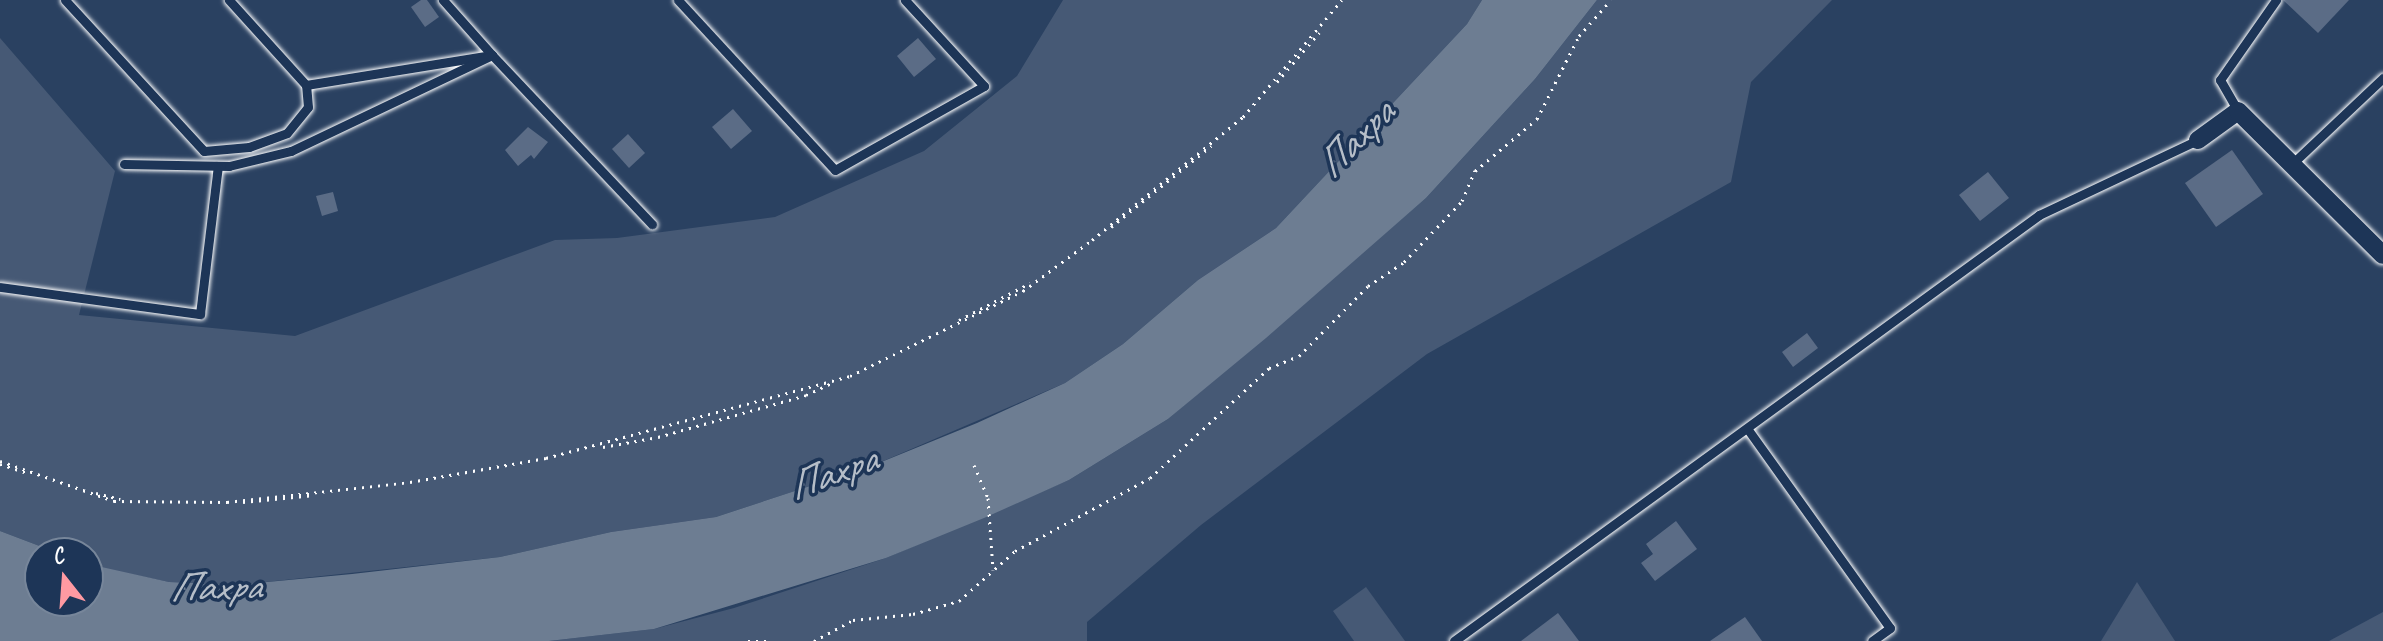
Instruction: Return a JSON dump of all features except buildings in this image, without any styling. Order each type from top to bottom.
[{"type":"street","points":[[2198,140],[2238,111],[2383,255]]},
{"type":"lane","points":[[65,0],[204,151],[249,147],[287,133],[308,107],[306,85],[229,0]]},
{"type":"lane","points":[[443,0],[652,224]]},
{"type":"lane","points":[[678,0],[835,170],[984,86],[905,0]]},
{"type":"lane","points":[[2238,111],[2220,80],[2276,0]]},
{"type":"lane","points":[[306,85],[492,55]]},
{"type":"lane","points":[[124,164],[218,166],[291,151],[492,55]]},
{"type":"lane","points":[[2293,163],[2383,78]]},
{"type":"lane","points":[[1454,641],[1749,431],[2039,215],[2198,140]]},
{"type":"lane","points":[[0,287],[200,314],[218,166]]},
{"type":"lane","points":[[1749,431],[1890,628],[1872,641]]},
{"type":"path","points":[[0,463],[114,501],[227,502],[410,482],[546,458],[850,376],[1023,291],[1092,240],[1243,117],[1341,0]]},
{"type":"path","points":[[814,641],[853,620],[913,614],[959,601],[1026,545],[1150,478],[1269,368],[1299,356],[1368,286],[1404,262],[1462,201],[1475,171],[1537,119],[1579,36],[1611,0]]},
{"type":"path","points":[[974,465],[988,498],[993,570]]},
{"type":"path","points":[[748,641],[768,641]]},
{"type":"shaded area","points":[[1063,0],[1482,0],[1467,24],[1276,228],[1198,280],[1123,344],[1065,383],[874,465],[716,517],[611,532],[500,557],[237,585],[169,582],[104,569],[104,537],[24,537],[24,540],[0,531],[0,38],[115,171],[79,315],[295,336],[555,240],[617,238],[775,217],[924,151],[1017,76]]},
{"type":"shaded area","points":[[1597,0],[1832,0],[1751,82],[1731,182],[1427,354],[1201,525],[1087,622],[1087,641],[549,641],[654,629],[734,608],[886,558],[1069,480],[1168,419],[1426,198],[1535,79]]},
{"type":"shaded area","points":[[2137,582],[2175,641],[2101,641]]},
{"type":"shaded area","points":[[1366,587],[1405,641],[1354,641],[1333,611]]},
{"type":"shaded area","points":[[2383,612],[2383,641],[2329,641]]},
{"type":"water","name":"Пахра","points":[[1482,0],[1597,0],[1535,79],[1426,198],[1266,338],[1168,419],[1069,480],[984,518],[886,558],[654,629],[549,641],[0,641],[0,531],[24,540],[24,617],[104,617],[104,568],[169,582],[237,585],[500,557],[611,532],[716,517],[874,465],[977,423],[1065,383],[1123,344],[1198,280],[1276,228],[1467,24]]}]
